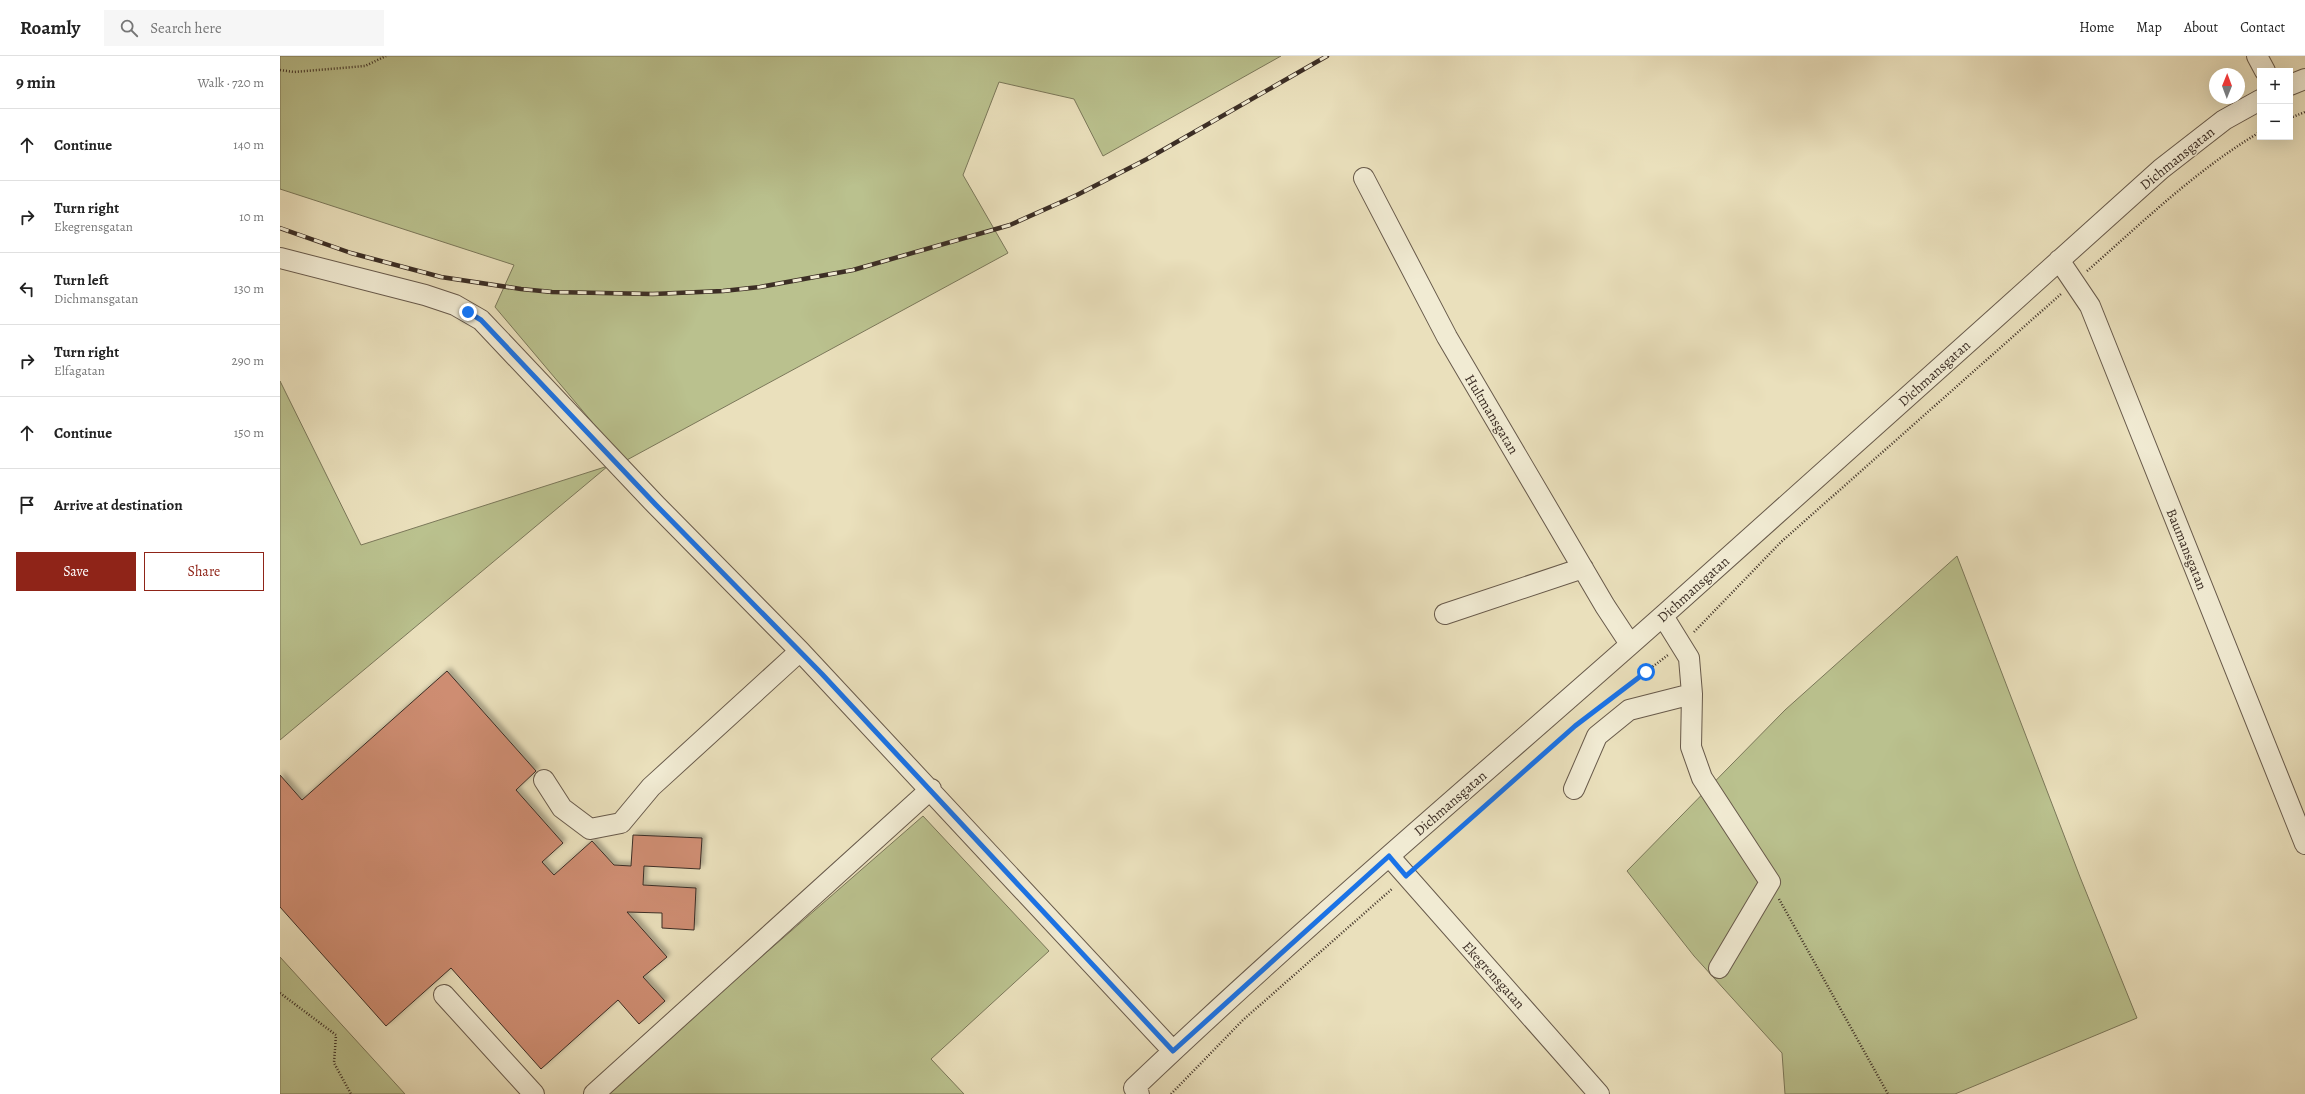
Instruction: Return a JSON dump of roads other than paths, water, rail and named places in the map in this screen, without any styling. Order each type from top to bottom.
[{"type":"street","points":[[2257,56],[2263,68]]},
{"type":"street","points":[[2293,84],[2305,79]]},
{"type":"street","name":"Dichmansgatan","points":[[1137,1091],[1173,1051],[1389,856],[1663,616],[2161,169],[2224,120],[2257,102]]},
{"type":"street","name":"Hultmansgatan","points":[[1364,178],[1447,337],[1583,568],[1630,644]]},
{"type":"street","points":[[280,258],[425,295],[455,305],[481,320],[656,505],[800,651],[1173,1051]]},
{"type":"street","name":"Baumansgatan","points":[[2059,260],[2090,306],[2305,844]]},
{"type":"street","points":[[1445,614],[1583,568]]},
{"type":"street","points":[[1663,616],[1689,658],[1692,694],[1691,747],[1702,778],[1770,882],[1719,968]]},
{"type":"street","points":[[544,780],[562,808],[590,829],[621,823],[652,787],[800,651]]},
{"type":"street","points":[[1574,789],[1597,736],[1624,714],[1629,710],[1692,694]]},
{"type":"street","points":[[594,1094],[930,789]]},
{"type":"street","name":"Ekegrensgatan","points":[[1389,856],[1599,1094]]},
{"type":"street","points":[[444,995],[534,1094]]},
{"type":"railway","points":[[280,228],[351,253],[441,277],[521,289],[552,292],[653,294],[723,291],[760,287],[853,270],[1010,225],[1077,195],[1147,159],[1327,56]]}]
